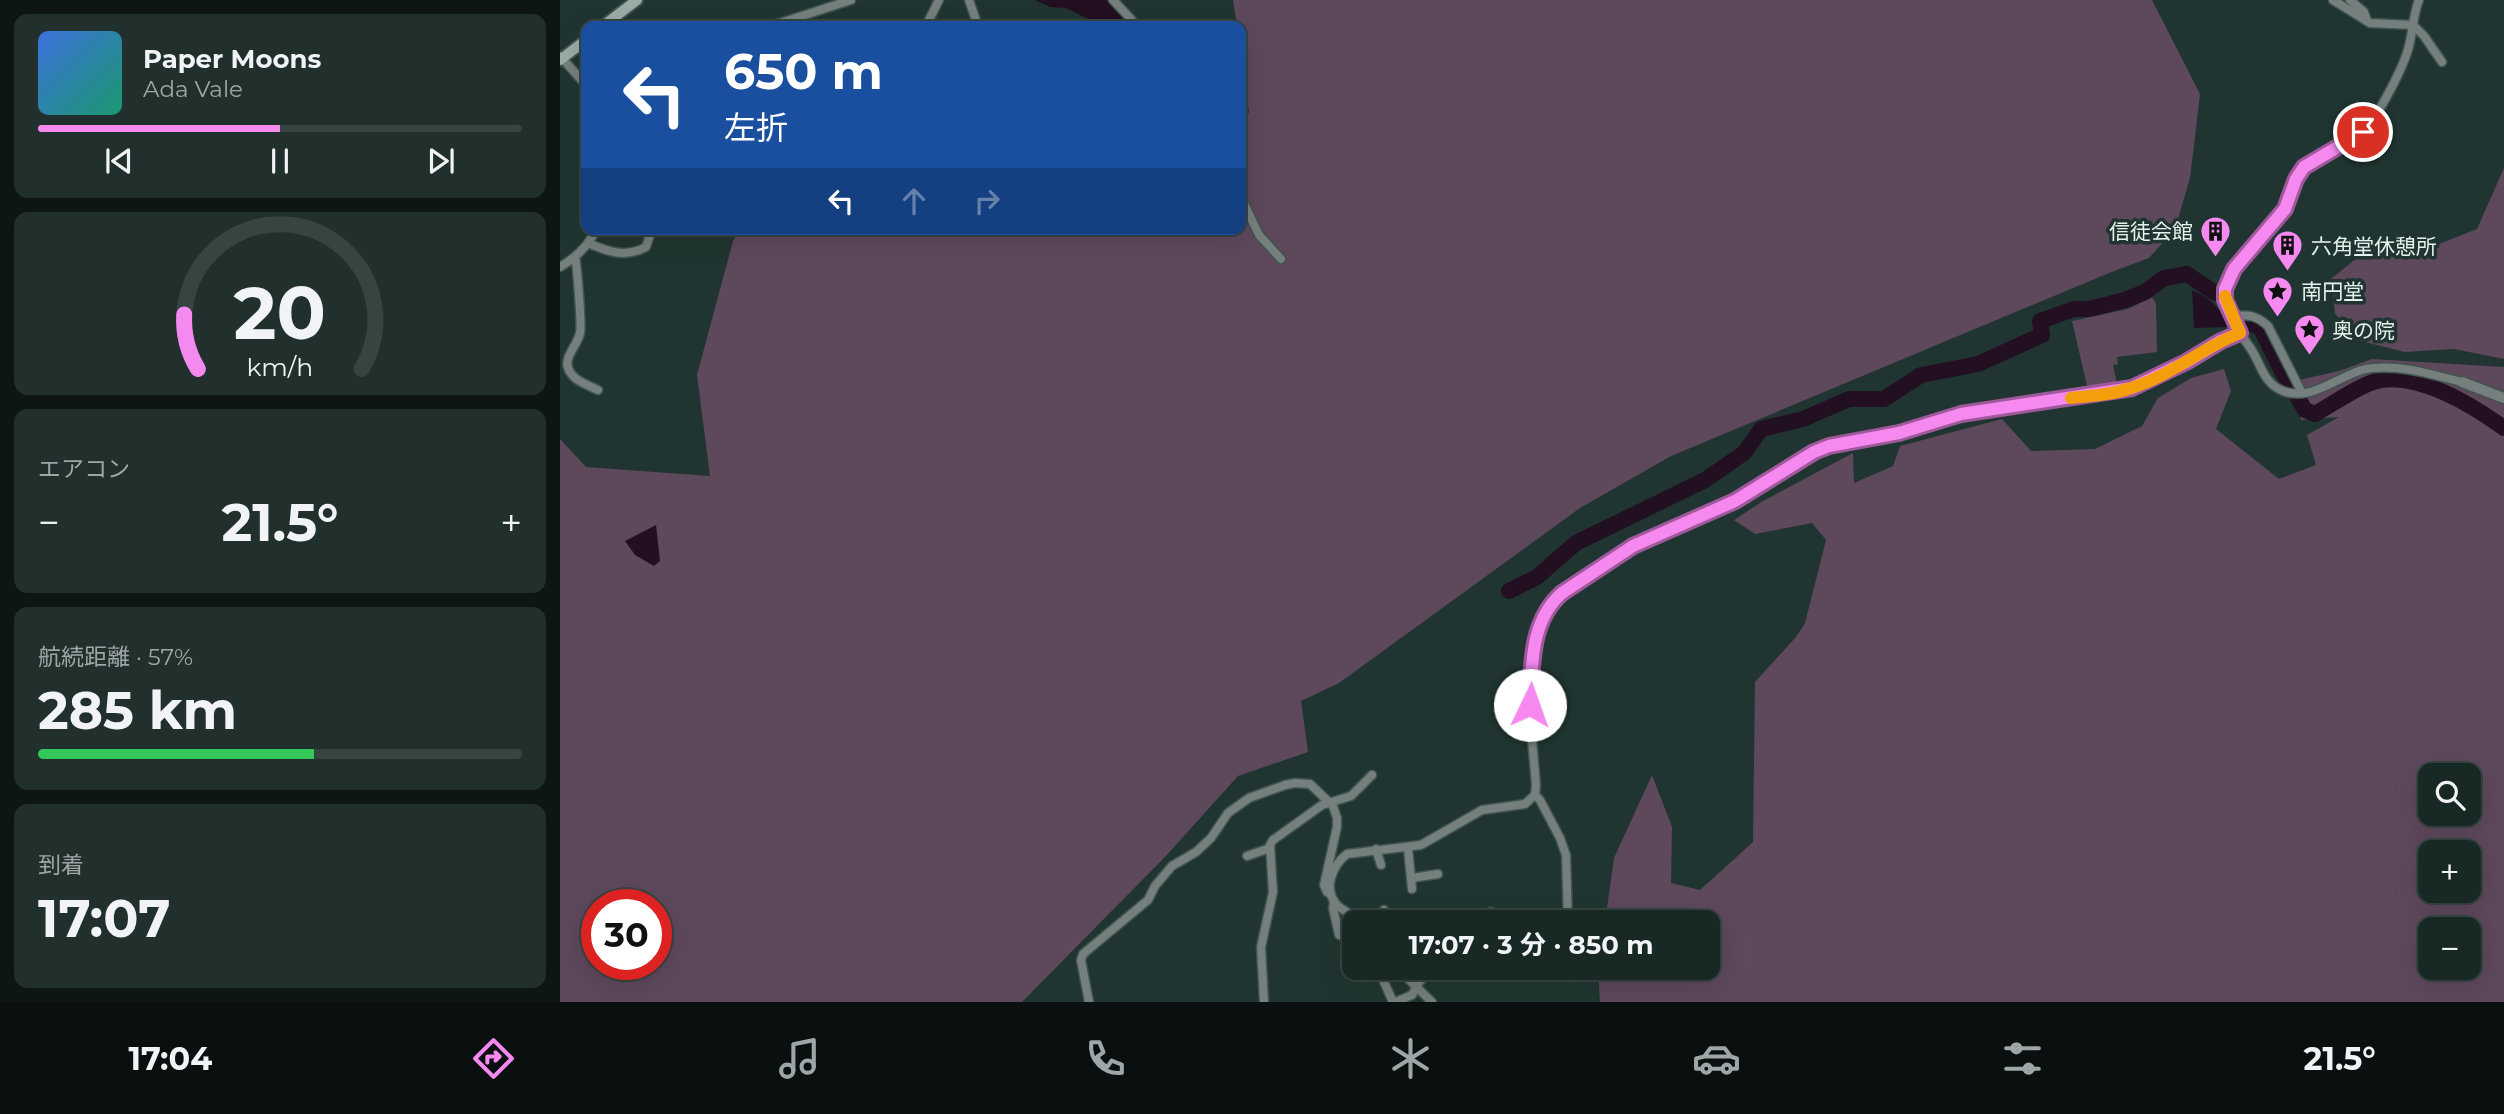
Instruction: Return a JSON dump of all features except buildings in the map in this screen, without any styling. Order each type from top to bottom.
[{"type":"main road","points":[[610,21],[637,0]]},
{"type":"main road","points":[[561,58],[581,44]]},
{"type":"street","points":[[786,21],[851,0]]},
{"type":"street","points":[[928,21],[939,0]]},
{"type":"street","points":[[969,0],[976,21]]},
{"type":"street","points":[[1113,0],[1132,21]]},
{"type":"street","points":[[2333,0],[2375,25],[2413,25],[2442,62]]},
{"type":"street","points":[[2350,0],[2364,12],[2367,21]]},
{"type":"street","points":[[2419,0],[2414,11],[2407,53],[2368,127],[2350,142],[2304,167],[2296,179],[2285,209],[2234,269],[2224,293],[2232,317],[2254,352],[2268,382],[2281,390],[2292,394],[2302,393],[2370,368],[2412,371],[2462,382],[2504,398]]},
{"type":"street","points":[[561,58],[581,80]]},
{"type":"street","points":[[1246,208],[1259,235],[1281,259]]},
{"type":"street","points":[[560,267],[575,257],[593,235]]},
{"type":"street","points":[[588,243],[615,254],[636,252],[646,247],[650,235]]},
{"type":"street","points":[[575,257],[577,299],[582,325],[567,366],[580,382],[598,390]]},
{"type":"street","points":[[2232,317],[2251,315],[2268,326],[2302,393]]},
{"type":"street","points":[[1342,936],[1339,935],[1333,908],[1330,878],[1339,861],[1347,854],[1421,845],[1482,810],[1520,806],[1535,795],[1530,705],[1536,635],[1543,615],[1552,602],[1595,570],[1633,546],[1735,501],[1814,452],[1829,446],[1899,433],[1961,414],[2132,388],[2240,333]]},
{"type":"street","points":[[1264,1002],[1262,947],[1273,892],[1270,848],[1273,839],[1330,802],[1351,796],[1372,775]]},
{"type":"street","points":[[1089,1002],[1081,960],[1083,954],[1148,900],[1155,886],[1172,866],[1196,852],[1234,807],[1260,793],[1304,783],[1314,786],[1330,802],[1337,818],[1324,885],[1325,890],[1345,910]]},
{"type":"street","points":[[1535,795],[1560,838],[1566,855],[1568,910]]},
{"type":"street","points":[[1247,856],[1270,848]]},
{"type":"street","points":[[1408,848],[1412,889]]},
{"type":"street","points":[[1376,849],[1381,865]]},
{"type":"street","points":[[1412,878],[1438,874]]},
{"type":"street","points":[[1384,980],[1394,1002],[1412,995],[1423,980]]},
{"type":"street","points":[[1409,980],[1432,1002]]},
{"type":"shaded area","points":[[1035,0],[1106,0],[1128,21],[1092,21],[1066,8],[1050,7]]},
{"type":"shaded area","points":[[1233,0],[2152,0],[2200,94],[2190,178],[2175,229],[2149,258],[1671,456],[1580,508],[1339,683],[1301,701],[1308,752],[1238,776],[1165,857],[1022,1002],[560,1002],[560,439],[586,467],[710,476],[697,375],[736,235],[1246,235],[1246,117],[1249,112],[1246,91],[1246,21],[1236,21]]},
{"type":"shaded area","points":[[2504,168],[2504,359],[2454,349],[2405,352],[2361,341],[2335,314],[2331,279],[2364,252],[2429,248],[2477,229]]},
{"type":"shaded area","points":[[2192,290],[2214,305],[2223,315],[2228,327],[2194,328]]},
{"type":"shaded area","points":[[2152,297],[2156,304],[2157,352],[2117,357],[2118,364],[2113,365],[2117,384],[2088,390],[2072,321],[2128,309]]},
{"type":"shaded area","points":[[2372,359],[2504,367],[2504,1002],[1600,1002],[1599,980],[1720,980],[1720,910],[1607,910],[1614,858],[1652,775],[1672,827],[1671,883],[1700,890],[1753,842],[1755,682],[1796,637],[1805,623],[1826,540],[1812,523],[1755,534],[1734,520],[1763,501],[1853,453],[1854,483],[1893,466],[1900,446],[2002,419],[2031,451],[2095,449],[2142,426],[2158,398],[2191,378],[2224,369],[2231,391],[2216,429],[2279,479],[2316,465],[2307,435],[2339,417],[2301,420],[2299,380],[2339,371]]},
{"type":"shaded area","points":[[656,525],[660,561],[654,566],[635,555],[625,541]]},
{"type":"waterway","points":[[1509,591],[1537,577],[1576,543],[1705,480],[1744,453],[1761,429],[1803,419],[1849,399],[1884,399],[1921,375],[1978,364],[2042,335],[2040,321],[2074,309],[2089,309],[2125,300],[2145,292],[2164,278],[2187,274],[2215,293]]},
{"type":"waterway","points":[[2240,320],[2260,327],[2288,383]]},
{"type":"waterway","points":[[2298,398],[2305,410],[2315,414],[2367,384],[2389,379],[2406,380],[2459,400],[2504,428]]},
{"type":"slow traffic","points":[[2071,398],[2132,388],[2240,333],[2225,296]]},
{"type":"place","name":"信徒会館","points":[[2216,258]]},
{"type":"place","name":"六角堂休憩所","points":[[2288,273]]},
{"type":"place","name":"南円堂","points":[[2278,318]]},
{"type":"place","name":"奥の院","points":[[2309,357]]},
{"type":"route","points":[[1530,705],[1536,635],[1543,615],[1562,593],[1633,546],[1673,526],[1735,501],[1814,452],[1840,442],[1899,433],[1961,414],[2123,391],[2145,383],[2240,333],[2224,293],[2234,269],[2285,209],[2296,179],[2304,167],[2363,132]]}]
